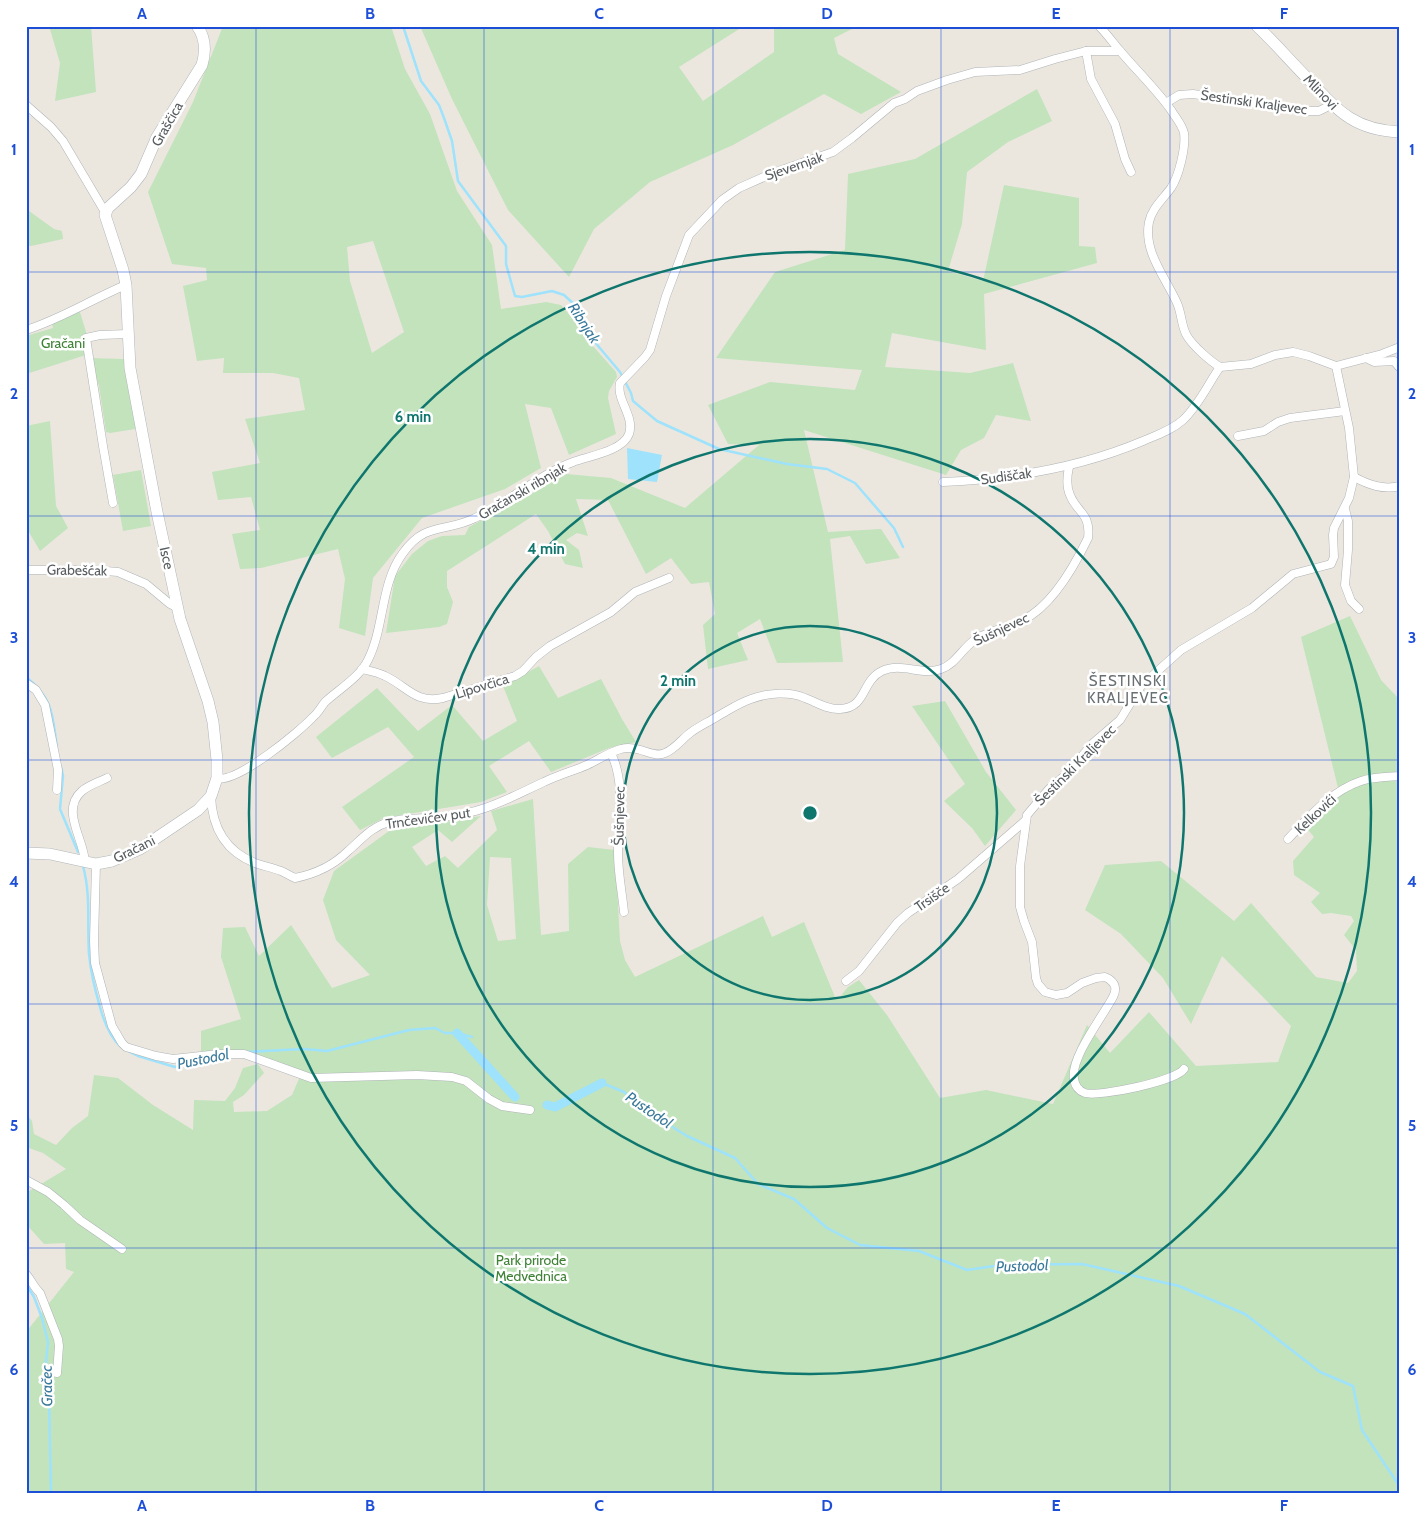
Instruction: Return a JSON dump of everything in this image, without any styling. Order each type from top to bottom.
[{"type":"street","name":"Graščica","points":[[105,212],[131,187],[141,174],[157,137],[202,66],[205,53],[204,43],[197,26]]},
{"type":"street","points":[[1099,26],[1150,82],[1166,103],[1184,133],[1184,147],[1173,186],[1157,205],[1150,220],[1150,245],[1154,260],[1178,304],[1187,336],[1209,360],[1220,367],[1251,364],[1275,355],[1292,352],[1336,366],[1399,349]]},
{"type":"street","name":"Mlinovi","points":[[1256,26],[1331,105],[1362,125],[1400,132]]},
{"type":"street","name":"Sjevernjak","points":[[620,383],[645,357],[654,342],[666,296],[688,235],[722,200],[748,183],[833,152],[888,108],[918,91],[956,76],[982,72],[1020,70],[1054,59],[1086,52],[1120,51]]},
{"type":"street","points":[[1086,52],[1091,79],[1115,124],[1125,159],[1131,172]]},
{"type":"street","name":"Šestinski Kraljevec","points":[[1166,103],[1179,95],[1194,94],[1308,111],[1319,111],[1331,105]]},
{"type":"street","points":[[26,105],[63,141],[105,212]]},
{"type":"street","name":"Isce","points":[[105,212],[105,218],[116,246],[126,285],[130,368],[143,441],[183,631],[208,701],[213,722],[218,760],[217,778]]},
{"type":"street","points":[[26,330],[126,285]]},
{"type":"street","points":[[113,503],[102,446],[86,338],[100,335],[128,334]]},
{"type":"street","points":[[1366,358],[1374,362],[1394,361],[1400,368]]},
{"type":"street","name":"Šestinski Kraljevec","points":[[1184,1069],[1178,1074],[1159,1082],[1118,1090],[1089,1093],[1083,1092],[1076,1087],[1074,1071],[1078,1057],[1116,991],[1110,979],[1101,977],[1056,995],[1045,992],[1038,984],[1032,942],[1020,907],[1020,876],[1026,820],[1030,811],[1049,789],[1068,773],[1092,744],[1120,720],[1141,686],[1180,650],[1252,608],[1293,574],[1331,564],[1334,557],[1334,528],[1345,509],[1354,477],[1349,428],[1336,366]]},
{"type":"street","points":[[1069,467],[1133,445],[1176,425],[1196,404],[1220,367]]},
{"type":"street","name":"Gračanski ribnjak","points":[[217,778],[227,779],[234,777],[279,746],[314,717],[323,704],[362,669],[371,653],[393,569],[404,551],[417,537],[475,518],[496,507],[540,477],[566,464],[621,445],[630,433],[630,423],[620,391],[620,383]]},
{"type":"street","points":[[1238,436],[1264,431],[1278,422],[1290,418],[1345,411]]},
{"type":"street","name":"Sudiščak","points":[[943,482],[982,480],[1069,467]]},
{"type":"street","name":"Šušnjevec","points":[[624,912],[618,869],[620,787],[617,766],[611,753],[620,749],[633,748],[659,756],[673,748],[691,732],[735,706],[759,697],[792,694],[842,710],[851,707],[862,698],[870,681],[882,671],[897,668],[929,671],[942,668],[953,662],[963,649],[978,638],[1030,617],[1054,594],[1088,538],[1089,532],[1086,520],[1069,494],[1067,480],[1069,467]]},
{"type":"street","points":[[1354,477],[1377,487],[1400,486]]},
{"type":"street","points":[[1345,509],[1348,533],[1345,585],[1351,600],[1359,610]]},
{"type":"street","name":"Grabešćak","points":[[26,570],[118,572],[146,584],[170,604],[178,608]]},
{"type":"street","name":"Lipovčica","points":[[362,669],[386,676],[422,699],[433,700],[443,698],[515,676],[550,646],[611,612],[635,592],[669,578]]},
{"type":"street","points":[[26,683],[36,690],[45,705],[58,770],[57,790]]},
{"type":"street","name":"Trnčevićev put","points":[[210,796],[213,819],[227,844],[240,856],[280,870],[292,877],[299,877],[335,862],[365,834],[380,825],[402,819],[452,816],[482,809],[513,798],[544,782],[611,753]]},
{"type":"street","name":"Kelkovići","points":[[1288,839],[1310,816],[1342,790],[1361,781],[1400,776]]},
{"type":"street","points":[[107,778],[81,792],[73,805],[73,815],[85,854],[91,863],[95,963],[108,1014],[117,1035],[126,1047],[164,1059],[219,1054],[244,1054],[311,1078],[417,1075],[452,1077],[466,1081],[489,1099],[502,1106],[530,1110]]},
{"type":"street","name":"Gračani","points":[[26,853],[40,853],[91,863],[112,861],[140,849],[198,810],[210,796],[217,778]]},
{"type":"street","name":"Trnčevićev put","points":[[198,810],[213,819]]},
{"type":"street","name":"Trsišče","points":[[846,981],[859,971],[897,923],[958,879],[1026,820]]},
{"type":"street","points":[[26,1180],[48,1192],[80,1220],[122,1249]]},
{"type":"street","points":[[26,1274],[40,1293],[58,1340],[57,1373]]},
{"type":"green space","points":[[49,26],[91,26],[96,92],[55,101],[60,63]]},
{"type":"green space","points":[[223,26],[391,26],[405,69],[430,114],[457,191],[492,245],[501,309],[546,302],[561,305],[580,327],[584,336],[616,372],[617,377],[609,391],[608,398],[616,434],[569,455],[551,408],[525,404],[541,468],[505,489],[422,518],[373,578],[365,636],[339,628],[345,579],[338,549],[261,568],[240,569],[232,534],[260,530],[251,497],[218,500],[212,472],[260,463],[245,419],[305,410],[299,378],[273,373],[223,373],[224,358],[197,361],[183,286],[207,280],[206,268],[172,264],[148,192],[193,102]],"holes":[[[373,241],[404,332],[372,353],[350,281],[347,247]]]},
{"type":"green space","points":[[420,26],[744,26],[679,67],[703,101],[774,52],[774,26],[858,26],[834,38],[838,54],[901,92],[861,114],[824,94],[733,145],[650,182],[594,229],[569,277],[508,210],[452,99]]},
{"type":"green space","points":[[1037,89],[1052,121],[1008,142],[967,172],[962,224],[948,271],[983,281],[1004,185],[1079,198],[1079,246],[1095,247],[1097,263],[984,294],[986,350],[892,333],[885,367],[970,373],[1013,363],[1031,421],[996,415],[984,438],[961,450],[946,475],[804,430],[828,532],[881,529],[900,558],[866,564],[850,536],[830,539],[843,662],[777,663],[760,619],[737,633],[748,660],[708,669],[703,625],[715,614],[709,582],[691,584],[671,558],[646,574],[608,500],[576,499],[588,536],[577,533],[566,540],[579,550],[583,568],[565,564],[548,531],[536,514],[447,571],[447,587],[453,602],[447,624],[439,627],[386,633],[395,576],[412,554],[428,541],[442,536],[465,535],[469,527],[566,474],[611,478],[685,508],[759,445],[728,444],[708,405],[770,382],[855,390],[862,370],[716,358],[775,272],[845,250],[848,174],[915,159]]},
{"type":"green space","points":[[29,211],[54,229],[62,231],[63,239],[31,246],[26,245],[26,213]]},
{"type":"green space","name":"Gračani","points":[[79,309],[87,335],[82,337],[86,355],[26,374],[26,336],[53,328],[52,323]]},
{"type":"green space","points":[[90,358],[125,359],[135,429],[106,432],[99,386]]},
{"type":"green space","points":[[50,421],[56,506],[68,528],[40,551],[26,527],[26,426]]},
{"type":"green space","points":[[141,470],[151,526],[123,531],[113,475]]},
{"type":"green space","name":"Park prirode Medvednica","points":[[1350,616],[1381,680],[1400,700],[1400,1493],[26,1493],[26,1332],[74,1272],[66,1269],[65,1243],[44,1244],[26,1224],[26,1193],[66,1169],[43,1153],[26,1147],[26,1113],[32,1121],[34,1134],[56,1145],[72,1128],[88,1116],[94,1075],[118,1078],[153,1105],[193,1130],[194,1100],[225,1101],[235,1088],[243,1068],[258,1064],[264,1073],[244,1095],[233,1102],[234,1112],[267,1111],[292,1095],[301,1074],[240,1052],[201,1053],[201,1031],[241,1019],[221,957],[223,928],[245,927],[259,956],[291,925],[332,988],[370,975],[336,940],[323,900],[334,871],[389,831],[481,816],[452,842],[438,830],[412,847],[426,866],[445,856],[458,868],[497,830],[491,811],[533,799],[541,935],[569,931],[568,864],[588,847],[615,850],[620,941],[625,960],[635,977],[763,916],[772,937],[804,922],[835,997],[839,998],[848,987],[859,980],[887,1015],[940,1098],[986,1090],[1053,1104],[1087,1025],[1110,1053],[1149,1012],[1196,1066],[1278,1062],[1291,1026],[1222,956],[1191,1024],[1163,978],[1121,934],[1085,910],[1105,865],[1161,861],[1234,921],[1251,903],[1316,977],[1348,983],[1357,971],[1356,950],[1344,935],[1354,921],[1351,916],[1331,913],[1322,914],[1311,902],[1320,893],[1294,875],[1293,861],[1314,837],[1304,825],[1319,809],[1340,796],[1301,637]],"holes":[[[490,857],[511,858],[516,939],[498,941],[487,905]]]},
{"type":"green space","points":[[539,666],[558,698],[601,679],[636,742],[609,748],[551,772],[529,741],[489,766],[507,792],[481,802],[384,818],[360,830],[342,807],[414,757],[388,727],[332,758],[316,737],[377,688],[418,731],[452,705],[483,741],[517,721],[503,686]]},
{"type":"green space","points":[[945,701],[986,772],[1016,810],[985,846],[972,828],[944,801],[965,784],[912,706]]},
{"type":"water","points":[[627,448],[662,455],[657,482],[628,479]]},
{"type":"waterway","name":"Ribnjak","points":[[403,26],[421,81],[439,105],[444,118],[452,141],[458,181],[506,246],[506,264],[515,296],[522,297],[552,291],[564,295],[576,306],[588,334],[620,372],[633,401],[657,421],[719,449],[787,464],[827,469],[855,483],[894,528],[903,547]]},
{"type":"waterway","name":"Pustodol","points":[[26,677],[47,700],[57,747]]},
{"type":"waterway","name":"Pustodol","points":[[61,767],[63,776],[60,809],[78,852]]},
{"type":"waterway","name":"Pustodol","points":[[83,866],[87,888],[89,954],[93,981],[106,1024],[121,1047]]},
{"type":"waterway","name":"Pustodol","points":[[246,1052],[304,1049],[327,1051],[409,1030],[435,1028],[445,1033],[457,1033],[472,1037]]},
{"type":"waterway","points":[[457,1033],[515,1097]]},
{"type":"waterway","name":"Pustodol","points":[[126,1050],[138,1056],[175,1067],[199,1060]]},
{"type":"waterway","name":"Pustodol","points":[[602,1083],[624,1092],[642,1108],[687,1136],[735,1158],[758,1184],[794,1199],[827,1228],[860,1245],[919,1251],[967,1270],[1001,1265],[1082,1264],[1179,1286],[1245,1314],[1320,1372],[1353,1386],[1362,1430],[1400,1487]]},
{"type":"waterway","points":[[547,1105],[555,1107],[602,1083]]},
{"type":"waterway","name":"Gračec","points":[[26,1284],[34,1297],[42,1318],[48,1342],[45,1372],[49,1399],[51,1493]]},
{"type":"district","name":"ŠESTINSKI KRALJEVEC","points":[[1128,690]]}]
